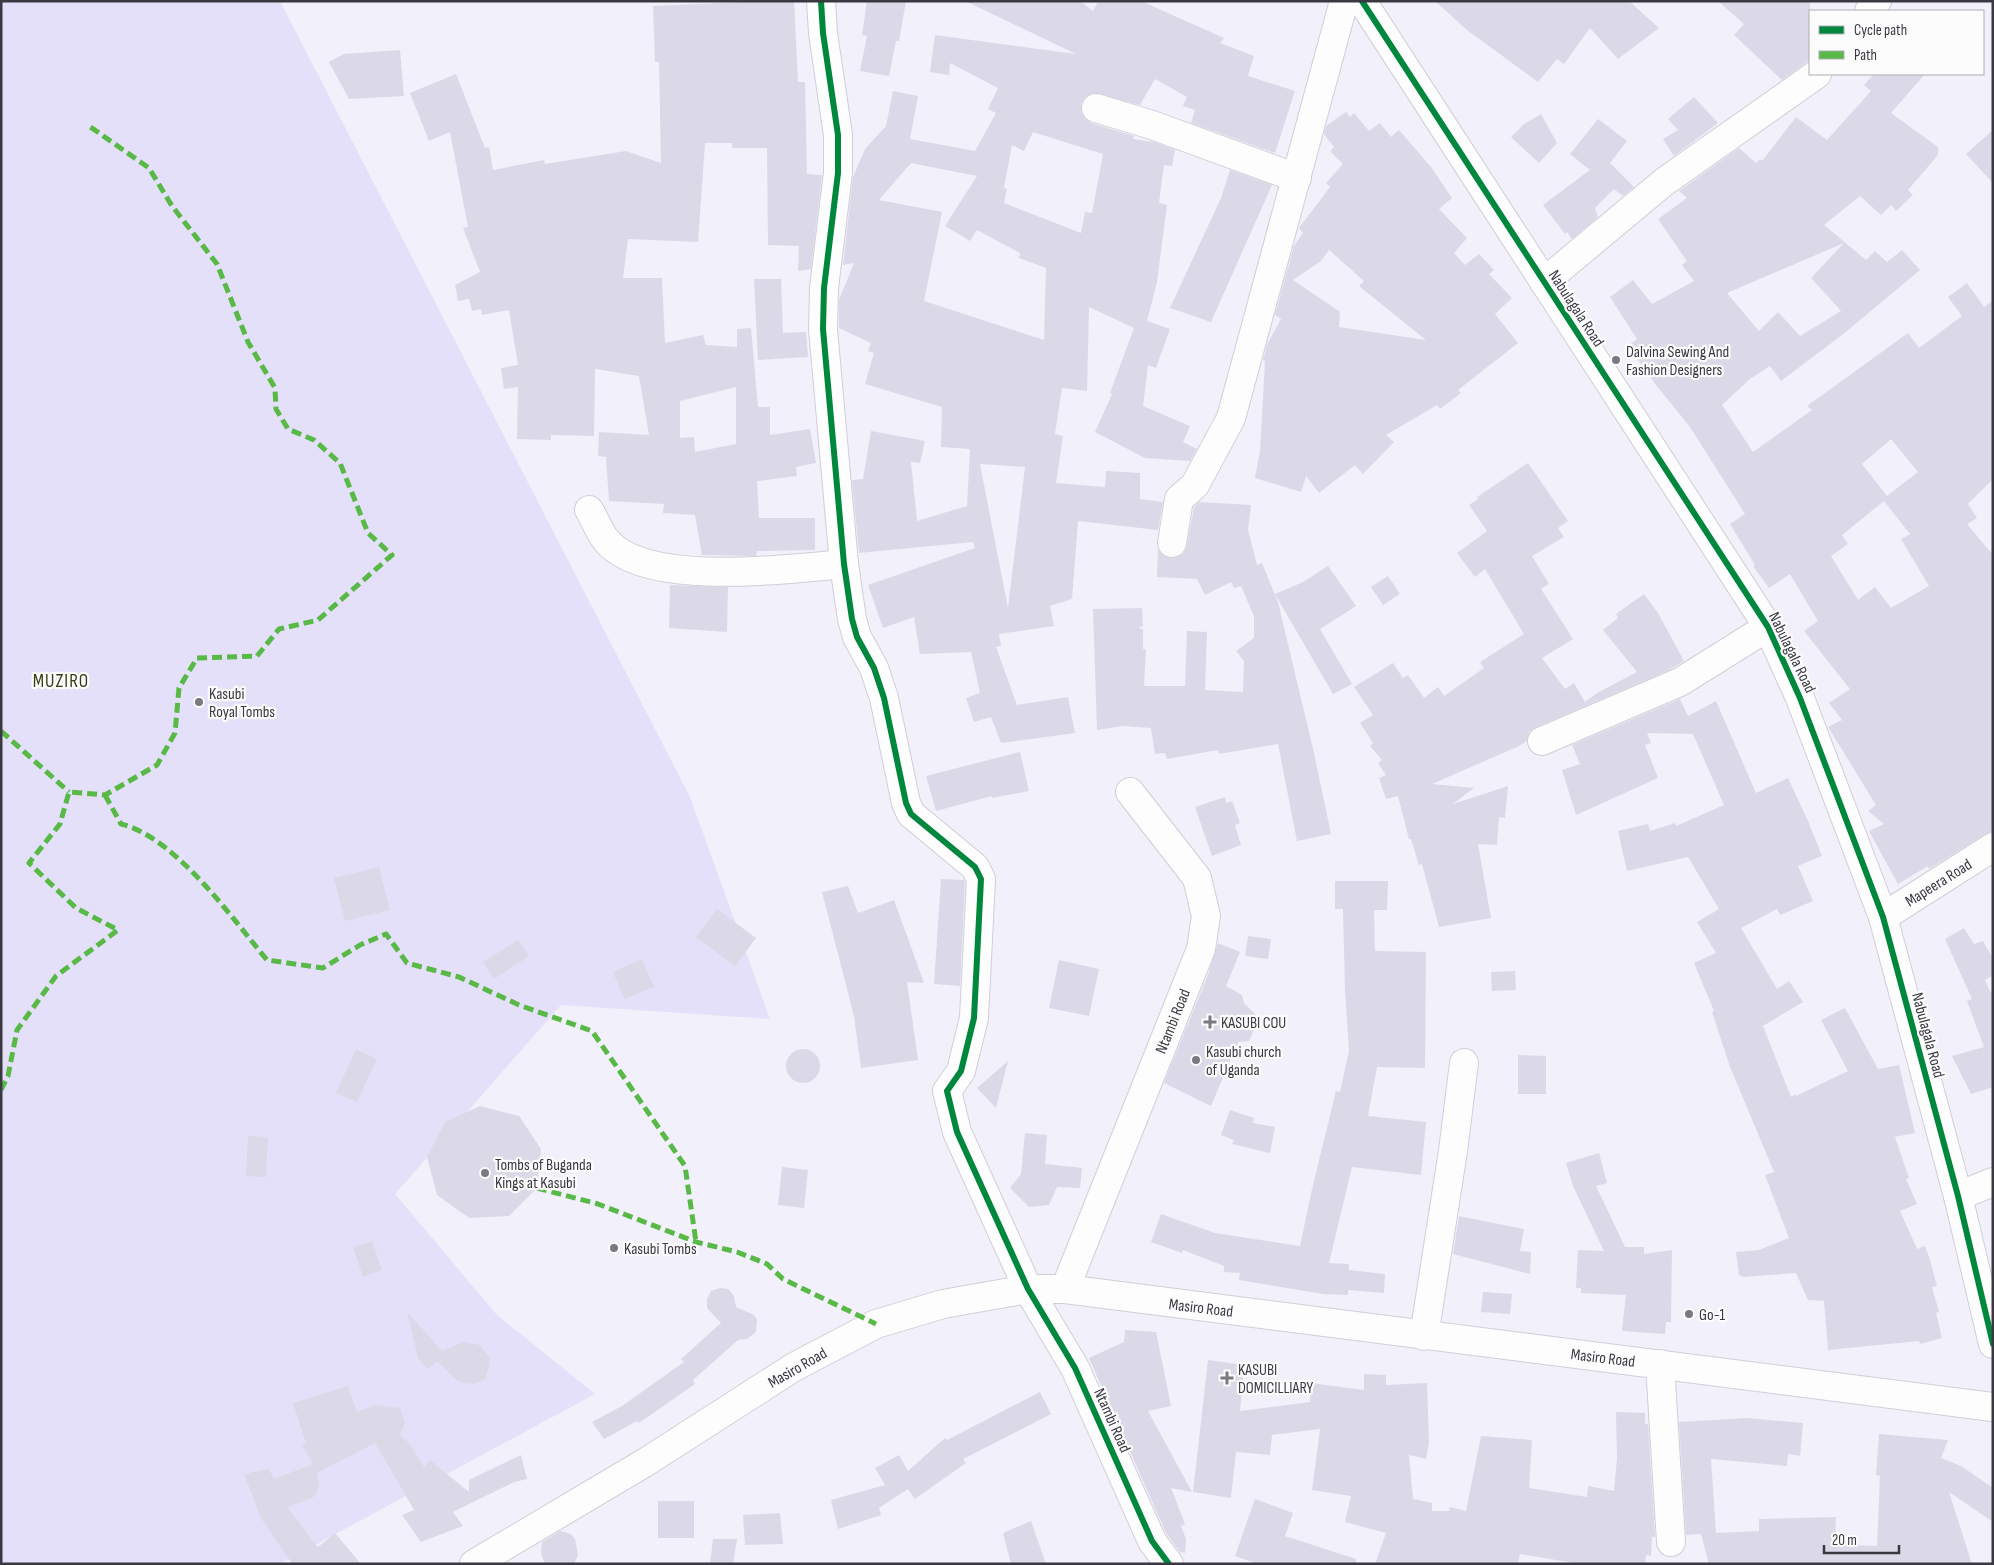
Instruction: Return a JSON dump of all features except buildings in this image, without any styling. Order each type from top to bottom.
[{"type":"street","points":[[589,510],[606,541],[624,554],[651,564],[723,574],[844,564],[823,329],[824,288],[838,173],[838,135],[823,33],[821,1]]},
{"type":"street","points":[[1172,543],[1179,499],[1195,485],[1231,418],[1344,1]]},
{"type":"street","name":"Nabulagala Road","points":[[1362,1],[1768,627],[1800,698],[1883,917],[1958,1196],[1993,1344]]},
{"type":"street","points":[[1544,282],[1664,182],[1816,75]]},
{"type":"street","points":[[1096,108],[1152,125],[1297,178]]},
{"type":"street","name":"Ntambi Road","points":[[844,564],[852,619],[857,637],[874,668],[884,698],[908,808],[911,814],[975,867],[982,879],[974,1018],[960,1071],[946,1091],[957,1132],[1028,1289],[1075,1368],[1161,1561]]},
{"type":"street","points":[[1542,741],[1680,682],[1768,627]]},
{"type":"street","name":"Ntambi Road","points":[[1065,1289],[1200,950],[1206,916],[1197,878],[1130,792]]},
{"type":"street","name":"Mapeera Road","points":[[1883,917],[1993,847]]},
{"type":"street","points":[[1424,1336],[1453,1151],[1464,1063]]},
{"type":"street","points":[[1958,1196],[1993,1182]]},
{"type":"street","name":"Masiro Road","points":[[474,1564],[646,1462],[794,1367],[876,1324],[943,1304],[1028,1289],[1065,1289],[1993,1407]]},
{"type":"street","points":[[1660,1364],[1671,1542]]},
{"type":"shaded area","points":[[1,1],[280,1],[690,797],[770,1019],[561,1005],[395,1194],[497,1315],[595,1394],[280,1564],[1,1564]]},
{"type":"marked path","points":[[1,1090],[8,1076],[17,1030],[56,976],[118,930],[76,908],[29,863],[60,824],[69,792],[105,795],[157,765],[175,733],[179,688],[197,658],[257,656],[279,629],[318,620],[392,555],[368,533],[340,463],[314,440],[288,429],[276,409],[275,388],[248,342],[217,264],[172,206],[149,168],[89,126]]},
{"type":"marked path","points":[[1,731],[69,792]]},
{"type":"marked path","points":[[105,795],[121,824],[141,832],[162,845],[182,862],[220,902],[267,960],[323,968],[360,945],[386,934],[407,963],[459,977],[519,1005],[592,1031],[685,1166],[696,1242]]},
{"type":"marked path","points":[[537,1188],[598,1204],[696,1242],[737,1252],[767,1264],[783,1279],[876,1324]]},
{"type":"cycle path","points":[[821,1],[823,33],[838,135],[838,173],[824,288],[823,329],[844,564],[852,619],[857,637],[874,668],[884,698],[906,803],[911,814],[975,867],[981,879],[974,1018],[961,1071],[947,1091],[957,1132],[1028,1289],[1075,1368],[1152,1541],[1169,1564]]},
{"type":"cycle path","points":[[1362,1],[1768,627],[1800,698],[1883,917],[1958,1196],[1993,1344]]},
{"type":"place","name":"Dalvina Sewing And Fashion Designers","points":[[1616,360]]},
{"type":"place","name":"Kasubi Royal Tombs","points":[[199,702]]},
{"type":"place","name":"KASUBI COU","points":[[1210,1022]]},
{"type":"place","name":"Kasubi church of Uganda","points":[[1196,1060]]},
{"type":"place","name":"Tombs of Buganda Kings at Kasubi","points":[[485,1173]]},
{"type":"place","name":"Kasubi Tombs","points":[[614,1248]]},
{"type":"place","name":"Go-1","points":[[1689,1314]]},
{"type":"place","name":"KASUBI DOMICILLIARY","points":[[1227,1378]]},
{"type":"district","name":"MUZIRO","points":[[61,680]]}]
